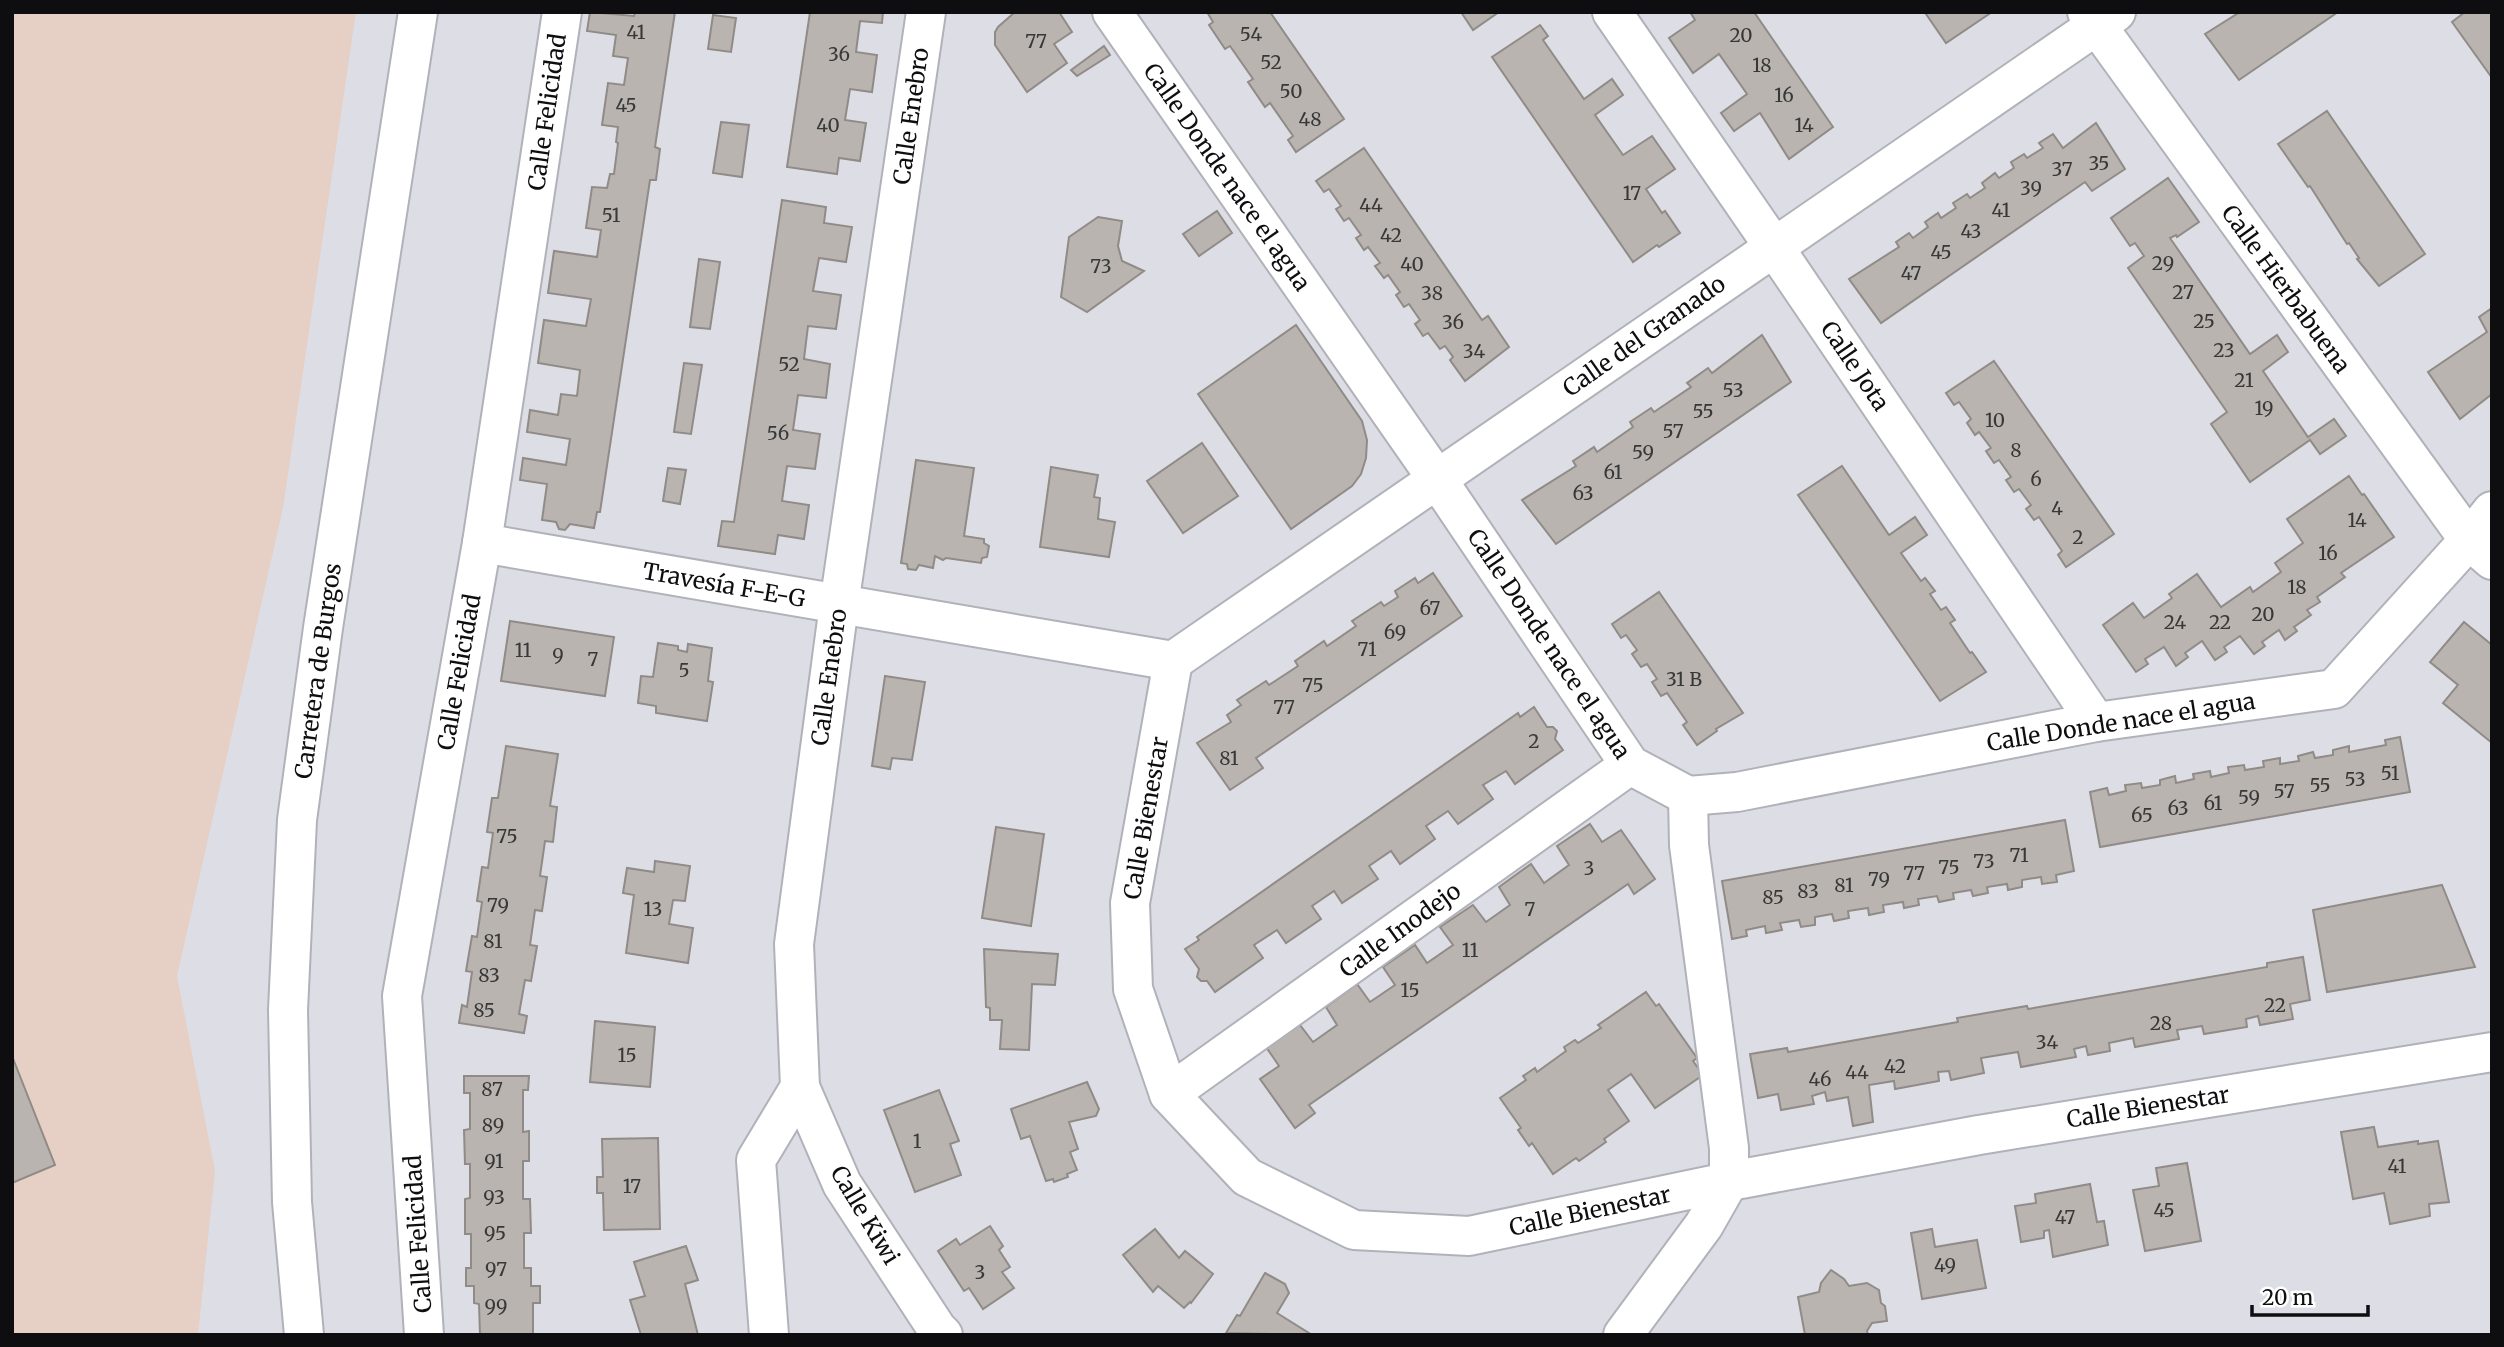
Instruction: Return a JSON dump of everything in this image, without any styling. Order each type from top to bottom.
[{"type":"main road","name":"Carretera de Burgos","points":[[304,1335],[292,1202],[288,1024],[297,820],[323,628],[418,12]]},
{"type":"main road","name":"Calle Felicidad","points":[[424,1335],[402,996],[482,543],[562,12]]},
{"type":"main road","name":"Calle Enebro","points":[[800,1087],[794,944],[839,605],[926,12]]},
{"type":"main road","name":"Calle Donde nace el agua","points":[[1112,12],[1437,479],[1630,765],[1688,796],[1737,792],[2096,722],[2334,689],[2484,537]]},
{"type":"main road","name":"Calle Jota","points":[[1612,12],[2096,722]]},
{"type":"main road","name":"Calle del Granado","points":[[1173,661],[1774,247],[2099,17]]},
{"type":"main road","name":"Calle Hierbabuena","points":[[2099,17],[2484,537]]},
{"type":"main road","name":"Travesía F-E-G","points":[[482,543],[1173,661]]},
{"type":"main road","name":"Calle Bienestar","points":[[1173,661],[1130,903],[1133,989],[1169,1094],[1247,1177],[1354,1230],[1469,1236],[1729,1181],[1979,1135],[2492,1052]]},
{"type":"main road","name":"Calle Inodejo","points":[[1169,1094],[1630,765]]},
{"type":"main road","points":[[1623,1335],[1704,1225],[1729,1181],[1729,1148],[1689,845],[1688,796]]},
{"type":"main road","points":[[769,1335],[757,1160],[800,1087]]},
{"type":"main road","name":"Calle Kiwi","points":[[800,1087],[842,1184],[943,1335]]},
{"type":"shaded area","points":[[12,12],[356,12],[283,508],[177,976],[215,1171],[198,1335],[12,1335]]},
{"type":"building","points":[[590,12],[634,16],[635,12],[675,12],[655,147],[660,149],[656,180],[650,180],[600,512],[597,512],[594,528],[570,524],[565,530],[559,529],[556,522],[542,520],[547,484],[520,480],[523,458],[566,465],[570,439],[527,432],[530,410],[558,415],[561,394],[577,396],[580,370],[538,363],[544,320],[586,326],[591,299],[548,293],[554,251],[597,257],[601,230],[586,228],[592,187],[607,188],[610,174],[614,174],[618,127],[602,125],[608,83],[624,85],[628,58],[613,56],[616,35],[587,31]]},
{"type":"building","points":[[810,12],[883,12],[882,23],[860,21],[856,52],[877,55],[872,92],[850,89],[845,120],[866,123],[860,161],[839,158],[837,174],[787,167]]},
{"type":"building","points":[[1015,12],[1059,12],[1072,32],[1054,44],[1067,63],[1027,92],[995,45],[995,32],[998,27]]},
{"type":"building","points":[[1207,12],[1270,12],[1344,119],[1296,152],[1288,140],[1293,136],[1270,103],[1265,107],[1248,82],[1253,79],[1230,46],[1225,49],[1209,25],[1213,22]]},
{"type":"building","points":[[1461,12],[1499,12],[1473,30]]},
{"type":"building","points":[[1690,12],[1754,12],[1833,127],[1789,159],[1760,113],[1734,131],[1721,113],[1747,94],[1719,54],[1693,73],[1669,38],[1695,20]]},
{"type":"building","points":[[1992,12],[1946,43],[1926,14]]},
{"type":"building","points":[[2240,12],[2338,12],[2239,80],[2205,34]]},
{"type":"building","points":[[2465,12],[2492,12],[2492,78],[2452,22]]},
{"type":"building","points":[[713,15],[736,18],[731,52],[708,49]]},
{"type":"building","points":[[1540,25],[1548,36],[1543,40],[1584,99],[1612,79],[1623,95],[1595,115],[1623,155],[1652,136],[1675,169],[1646,189],[1680,233],[1633,262],[1492,57]]},
{"type":"building","points":[[1104,46],[1110,55],[1077,76],[1071,70]]},
{"type":"building","points":[[2327,111],[2425,254],[2379,286],[2357,259],[2359,258],[2310,186],[2308,187],[2278,144]]},
{"type":"building","points":[[721,122],[749,125],[742,177],[713,173]]},
{"type":"building","points":[[2096,123],[2125,169],[2092,191],[2085,182],[1881,323],[1849,279],[1899,247],[1896,242],[1909,233],[1913,238],[1928,227],[1925,222],[1938,213],[1941,218],[1956,208],[1953,203],[1967,194],[1970,198],[1985,188],[1982,183],[1995,173],[1999,178],[2014,168],[2011,162],[2024,154],[2027,158],[2043,148],[2039,143],[2053,134],[2063,148]]},
{"type":"building","points":[[1364,148],[1482,320],[1488,316],[1509,347],[1465,381],[1450,360],[1453,357],[1445,346],[1440,349],[1428,333],[1423,336],[1415,324],[1420,320],[1409,304],[1404,307],[1396,295],[1400,292],[1388,275],[1384,278],[1375,266],[1380,263],[1368,247],[1364,250],[1356,238],[1361,235],[1349,218],[1344,221],[1336,209],[1341,206],[1329,189],[1324,192],[1316,181]]},
{"type":"building","points":[[2168,178],[2199,222],[2177,237],[2176,235],[2170,238],[2250,354],[2277,335],[2288,352],[2263,371],[2308,437],[2334,419],[2346,436],[2320,454],[2310,440],[2250,482],[2211,424],[2227,412],[2128,268],[2144,256],[2135,243],[2130,246],[2111,218]]},
{"type":"building","points":[[782,200],[826,207],[824,223],[852,227],[846,262],[819,258],[813,291],[841,295],[836,329],[808,326],[804,359],[830,364],[826,398],[798,395],[793,430],[820,434],[815,469],[787,466],[782,501],[809,505],[804,539],[778,535],[775,554],[718,546],[722,521],[734,522]]},
{"type":"building","points":[[1217,211],[1232,233],[1199,256],[1183,234]]},
{"type":"building","points":[[1098,217],[1122,221],[1118,246],[1122,261],[1144,271],[1087,312],[1061,297],[1069,237]]},
{"type":"building","points":[[699,259],[720,262],[710,329],[690,327]]},
{"type":"building","points":[[2492,308],[2492,394],[2460,419],[2428,372],[2487,332],[2479,317]]},
{"type":"building","points":[[1296,325],[1362,421],[1367,440],[1366,458],[1361,474],[1352,486],[1291,529],[1198,394]]},
{"type":"building","points":[[1762,335],[1791,382],[1556,544],[1522,500],[1576,466],[1573,461],[1594,447],[1597,452],[1633,427],[1630,422],[1651,408],[1654,412],[1691,387],[1687,383],[1708,368],[1712,373]]},
{"type":"building","points":[[1994,361],[2114,534],[2066,567],[2058,555],[2062,551],[2039,517],[2034,520],[2026,509],[2031,505],[2019,489],[2014,492],[2006,480],[2011,477],[1999,460],[1994,463],[1986,451],[1991,448],[1979,432],[1975,435],[1967,423],[1971,419],[1959,402],[1954,405],[1946,393]]},
{"type":"building","points":[[684,363],[702,365],[691,434],[674,432]]},
{"type":"building","points":[[1202,443],[1238,496],[1183,533],[1147,481]]},
{"type":"building","points":[[916,460],[974,468],[964,536],[984,539],[984,543],[989,546],[987,557],[982,558],[981,563],[946,558],[943,560],[935,556],[933,568],[919,565],[916,570],[908,569],[907,564],[901,563]]},
{"type":"building","points":[[1842,466],[1889,535],[1915,517],[1927,535],[1901,553],[1921,581],[1925,578],[1935,591],[1930,594],[1941,610],[1946,607],[1955,620],[1950,623],[1986,672],[1940,701],[1798,495]]},
{"type":"building","points":[[1051,467],[1098,475],[1094,497],[1100,498],[1098,519],[1115,522],[1109,557],[1040,547]]},
{"type":"building","points":[[668,468],[686,470],[680,504],[663,501]]},
{"type":"building","points":[[2349,476],[2394,537],[2341,573],[2345,577],[2317,597],[2320,602],[2307,610],[2311,615],[2294,627],[2297,631],[2285,640],[2279,630],[2262,642],[2265,646],[2254,654],[2240,636],[2224,647],[2227,652],[2215,660],[2202,641],[2185,653],[2188,657],[2176,666],[2164,647],[2145,659],[2148,664],[2136,672],[2103,625],[2133,603],[2144,618],[2172,598],[2169,594],[2197,574],[2221,607],[2250,587],[2253,592],[2281,572],[2275,563],[2303,543],[2287,519]]},
{"type":"building","points":[[1433,573],[1462,616],[1256,758],[1263,768],[1230,790],[1197,743],[1231,722],[1227,715],[1241,705],[1237,700],[1266,681],[1269,685],[1298,666],[1295,661],[1324,641],[1327,646],[1356,626],[1352,621],[1381,602],[1384,606],[1398,597],[1395,591],[1415,578],[1418,583]]},
{"type":"building","points":[[1659,592],[1743,713],[1716,729],[1717,731],[1697,745],[1683,725],[1687,722],[1667,693],[1661,696],[1652,682],[1657,679],[1647,664],[1641,667],[1632,654],[1637,650],[1626,635],[1621,638],[1612,624]]},
{"type":"building","points":[[510,621],[614,637],[605,696],[501,681]]},
{"type":"building","points":[[2464,622],[2492,645],[2492,743],[2443,703],[2458,685],[2430,662]]},
{"type":"building","points":[[658,643],[678,646],[678,650],[687,652],[688,644],[712,648],[708,681],[713,682],[707,721],[656,713],[656,706],[638,703],[641,676],[653,677]]},
{"type":"building","points":[[885,676],[925,682],[912,760],[892,758],[890,769],[872,766]]},
{"type":"building","points":[[1534,707],[1547,727],[1553,727],[1557,731],[1555,739],[1563,750],[1515,784],[1506,771],[1483,785],[1493,799],[1458,824],[1448,811],[1426,826],[1435,839],[1400,864],[1391,851],[1369,866],[1378,879],[1342,903],[1334,891],[1312,906],[1321,919],[1286,943],[1277,930],[1254,945],[1263,958],[1215,992],[1207,981],[1201,981],[1197,977],[1199,969],[1185,949],[1199,940],[1197,937],[1518,713],[1520,717]]},
{"type":"building","points":[[2400,737],[2410,792],[2100,847],[2090,792],[2107,788],[2109,795],[2126,791],[2125,785],[2141,783],[2142,788],[2160,785],[2160,780],[2175,776],[2176,783],[2194,779],[2193,774],[2210,771],[2211,777],[2229,773],[2228,767],[2244,765],[2245,770],[2264,767],[2263,761],[2280,758],[2280,764],[2299,761],[2298,756],[2313,752],[2315,758],[2333,755],[2333,750],[2349,746],[2349,752],[2386,745],[2385,740]]},
{"type":"building","points":[[506,746],[558,754],[550,806],[557,807],[553,842],[545,841],[540,876],[547,877],[542,911],[535,910],[530,945],[537,946],[531,981],[525,980],[519,1014],[527,1016],[524,1033],[459,1023],[462,1005],[467,1007],[472,972],[466,971],[472,936],[477,937],[482,902],[477,901],[482,867],[488,868],[493,833],[487,832],[492,798],[498,798]]},
{"type":"building","points":[[2065,820],[2074,871],[2056,875],[2057,882],[2042,884],[2041,877],[2022,880],[2022,887],[2008,890],[2007,884],[1987,887],[1988,893],[1973,896],[1971,890],[1953,893],[1954,899],[1939,902],[1937,896],[1918,899],[1919,905],[1904,908],[1903,902],[1883,905],[1884,912],[1869,915],[1868,908],[1848,911],[1849,918],[1834,921],[1832,914],[1815,917],[1815,925],[1801,927],[1799,920],[1780,923],[1782,930],[1766,933],[1765,926],[1746,930],[1747,936],[1732,939],[1722,881]]},
{"type":"building","points":[[1590,824],[1602,842],[1621,830],[1655,879],[1634,894],[1628,884],[1309,1105],[1315,1113],[1295,1128],[1260,1079],[1279,1066],[1266,1047],[1300,1025],[1313,1042],[1337,1025],[1326,1007],[1357,984],[1370,1002],[1395,985],[1383,967],[1415,945],[1427,963],[1453,945],[1440,927],[1473,905],[1486,922],[1510,905],[1499,887],[1531,864],[1544,883],[1569,865],[1557,846]]},
{"type":"building","points":[[996,827],[1044,834],[1031,926],[982,918]]},
{"type":"building","points":[[655,861],[690,866],[685,901],[673,900],[669,924],[693,928],[688,963],[626,953],[634,895],[623,893],[627,868],[654,872]]},
{"type":"building","points":[[2442,885],[2475,967],[2327,992],[2313,910]]},
{"type":"building","points":[[984,949],[1058,954],[1055,985],[1032,984],[1029,1050],[1000,1049],[1002,1020],[990,1020],[990,1008],[986,1007]]},
{"type":"building","points":[[2303,957],[2310,1000],[2290,1004],[2293,1019],[2260,1025],[2258,1016],[2246,1019],[2247,1027],[2204,1034],[2202,1026],[2177,1030],[2179,1039],[2135,1047],[2133,1038],[2109,1043],[2110,1051],[2088,1055],[2086,1046],[2074,1049],[2076,1057],[2021,1067],[2018,1052],[1981,1058],[1984,1073],[1951,1080],[1949,1071],[1938,1072],[1939,1081],[1895,1089],[1894,1081],[1869,1085],[1873,1122],[1853,1126],[1848,1097],[1827,1101],[1825,1092],[1812,1096],[1814,1104],[1781,1110],[1778,1094],[1758,1098],[1750,1054],[1787,1048],[1788,1052],[1958,1022],[1957,1018],[2027,1006],[2028,1009],[2267,967],[2267,963]]},
{"type":"building","points":[[1646,992],[1656,1006],[1659,1004],[1697,1058],[1693,1061],[1703,1075],[1655,1108],[1631,1074],[1608,1090],[1629,1121],[1579,1161],[1576,1158],[1553,1174],[1532,1143],[1529,1146],[1518,1130],[1521,1128],[1500,1098],[1526,1080],[1523,1076],[1535,1068],[1537,1072],[1566,1051],[1564,1047],[1575,1040],[1578,1043],[1601,1028],[1598,1025]]},
{"type":"building","points":[[595,1021],[655,1027],[650,1087],[590,1082]]},
{"type":"building","points":[[12,1056],[55,1165],[12,1183]]},
{"type":"building","points":[[464,1076],[529,1076],[528,1090],[523,1090],[523,1132],[529,1131],[529,1161],[523,1161],[523,1199],[530,1199],[531,1233],[524,1233],[524,1268],[531,1268],[531,1286],[540,1286],[540,1303],[533,1303],[533,1335],[480,1335],[479,1304],[474,1303],[474,1286],[466,1286],[466,1268],[471,1268],[471,1234],[465,1234],[465,1199],[470,1198],[470,1164],[465,1164],[464,1130],[470,1129],[470,1093],[464,1093]]},
{"type":"building","points":[[1087,1082],[1099,1109],[1096,1116],[1069,1122],[1078,1149],[1070,1152],[1077,1170],[1054,1182],[1053,1179],[1046,1181],[1030,1136],[1021,1139],[1011,1109]]},
{"type":"building","points":[[939,1090],[959,1141],[950,1144],[961,1175],[915,1192],[884,1110]]},
{"type":"building","points":[[2374,1127],[2378,1147],[2438,1141],[2449,1202],[2429,1204],[2430,1216],[2390,1224],[2384,1193],[2353,1199],[2341,1132]]},
{"type":"building","points":[[658,1138],[660,1229],[604,1230],[603,1193],[597,1193],[597,1177],[603,1177],[602,1139]]},
{"type":"building","points":[[2187,1163],[2201,1241],[2145,1251],[2133,1190],[2159,1186],[2156,1168]]},
{"type":"building","points":[[2090,1184],[2097,1222],[2104,1221],[2108,1245],[2053,1257],[2049,1230],[2044,1231],[2044,1238],[2021,1242],[2015,1206],[2036,1203],[2035,1194]]},
{"type":"building","points":[[990,1226],[1003,1246],[999,1250],[1010,1267],[1002,1272],[1014,1288],[983,1309],[969,1288],[964,1291],[938,1251],[956,1239],[960,1245]]},
{"type":"building","points":[[1155,1229],[1179,1258],[1185,1251],[1213,1274],[1184,1308],[1158,1286],[1153,1292],[1123,1255]]},
{"type":"building","points":[[1932,1229],[1935,1247],[1977,1240],[1986,1288],[1922,1299],[1911,1233]]},
{"type":"building","points":[[686,1246],[698,1280],[685,1284],[698,1335],[641,1335],[630,1300],[645,1296],[634,1262]]},
{"type":"building","points":[[1831,1270],[1849,1286],[1867,1283],[1879,1290],[1887,1321],[1872,1323],[1867,1331],[1868,1335],[1805,1335],[1798,1297],[1819,1292],[1821,1283]]},
{"type":"building","points":[[1265,1273],[1285,1284],[1289,1293],[1277,1313],[1312,1335],[1226,1333],[1237,1315],[1240,1316]]}]
